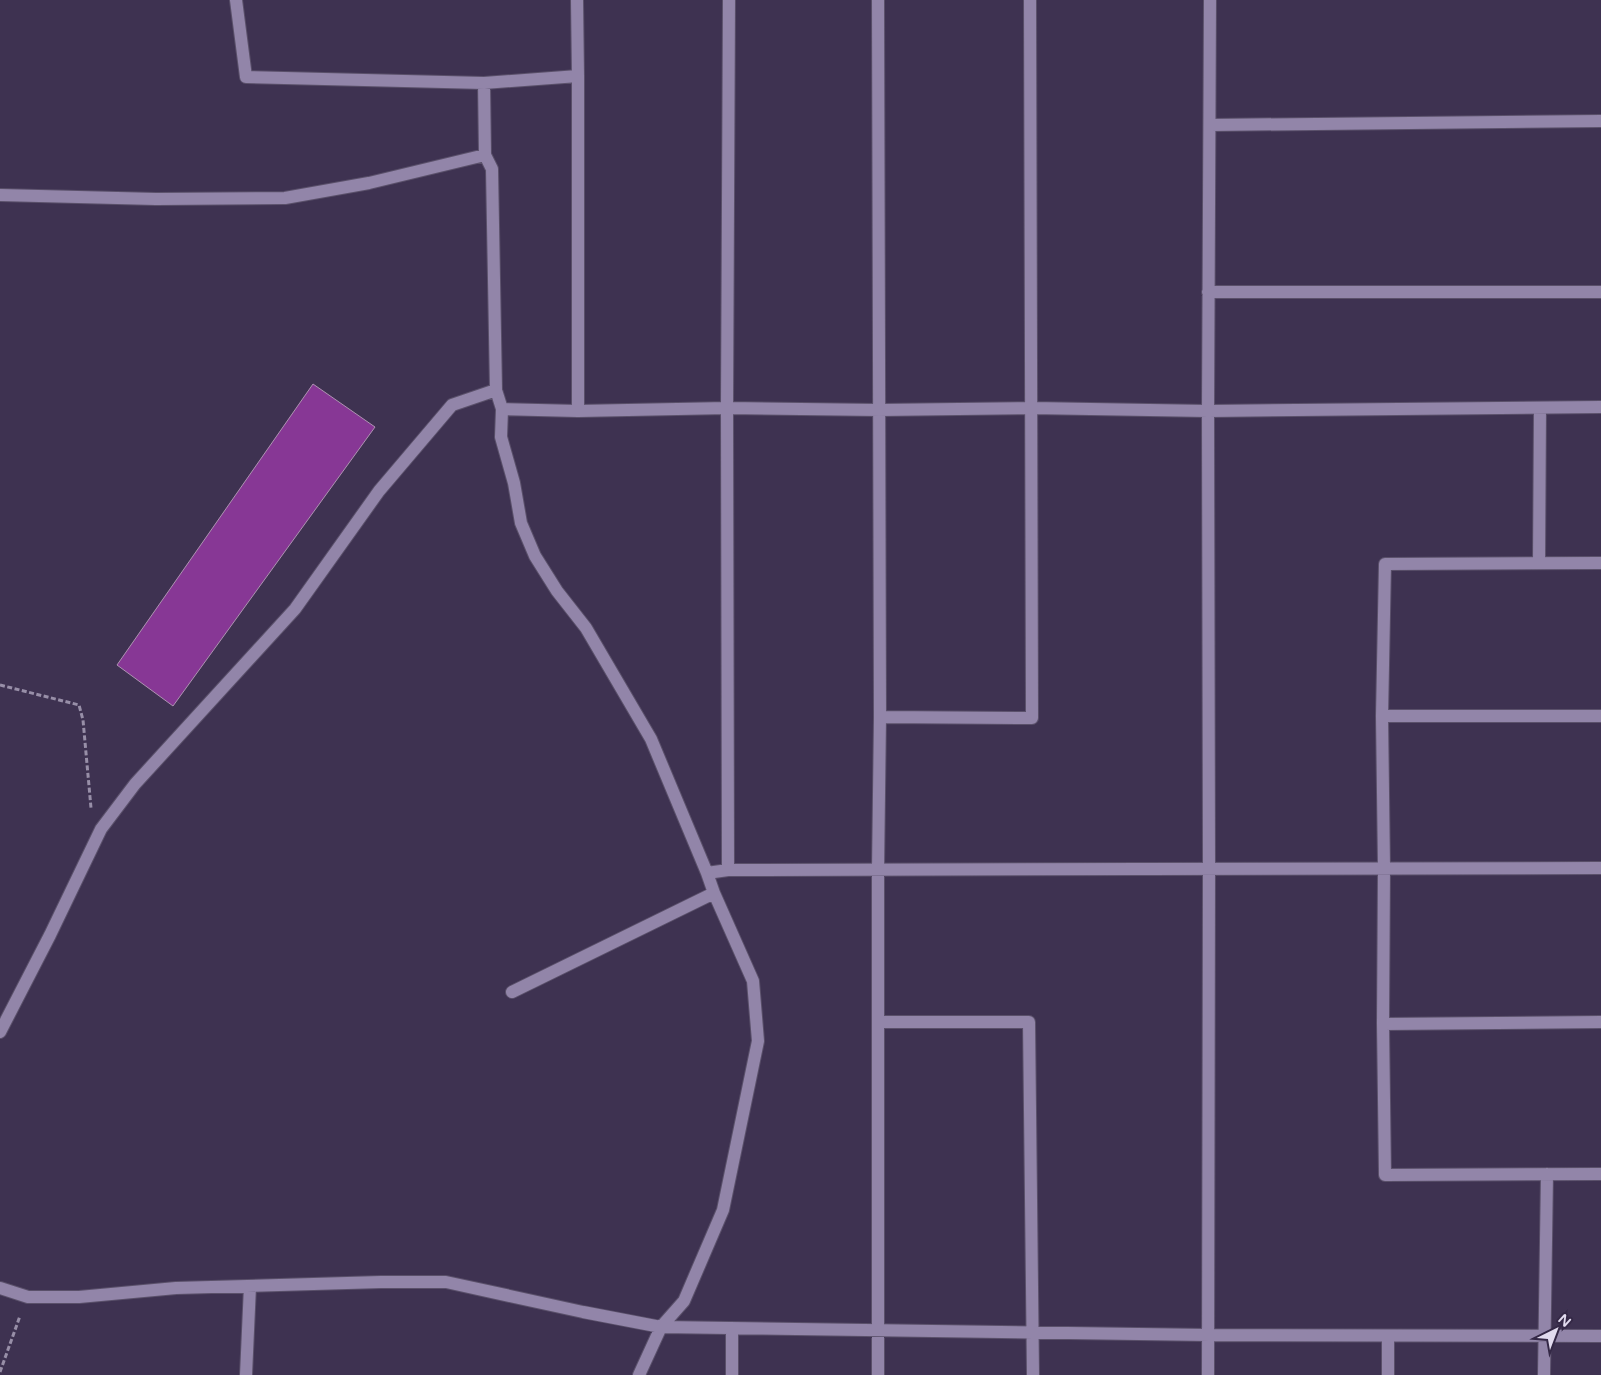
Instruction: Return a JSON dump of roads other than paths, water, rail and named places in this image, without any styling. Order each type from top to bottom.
[{"type":"street","points":[[236,0],[246,78],[484,83],[578,76]]},
{"type":"street","points":[[577,0],[578,411]]},
{"type":"street","points":[[728,870],[727,408],[729,0]]},
{"type":"street","points":[[878,0],[880,716],[878,871],[878,1375]]},
{"type":"street","points":[[880,716],[1032,718],[1030,0]]},
{"type":"street","points":[[1208,1375],[1208,292],[1210,0]]},
{"type":"street","points":[[484,83],[485,155],[492,169],[496,390],[502,409],[501,437],[514,483],[521,523],[535,556],[557,591],[586,628],[652,739],[714,893],[753,981],[758,1041],[723,1210],[684,1301],[661,1327],[639,1375]]},
{"type":"street","points":[[1210,124],[1601,122]]},
{"type":"street","points":[[0,195],[156,199],[285,198],[369,183],[485,155]]},
{"type":"street","points":[[1208,292],[1601,292]]},
{"type":"street","points":[[2,1024],[50,935],[101,829],[135,784],[295,609],[379,491],[452,405],[496,390]]},
{"type":"street","points":[[502,409],[578,411],[727,408],[879,410],[1032,408],[1208,411],[1601,407]]},
{"type":"street","points":[[1539,563],[1540,408]]},
{"type":"street","points":[[1601,563],[1385,564],[1382,716],[1385,1175],[1601,1174]]},
{"type":"street","points":[[1382,716],[1601,716]]},
{"type":"street","points":[[707,873],[728,870],[1601,868]]},
{"type":"street","points":[[512,992],[714,893]]},
{"type":"street","points":[[878,1022],[1029,1022],[1033,1375]]},
{"type":"street","points":[[1383,1024],[1601,1022]]},
{"type":"street","points":[[1544,1375],[1547,1174]]},
{"type":"street","points":[[0,1288],[28,1296],[79,1297],[176,1288],[446,1282],[661,1327],[1208,1336],[1601,1336]]},
{"type":"street","points":[[246,1375],[250,1286]]},
{"type":"street","points":[[732,1328],[732,1375]]},
{"type":"street","points":[[1388,1336],[1388,1375]]}]
